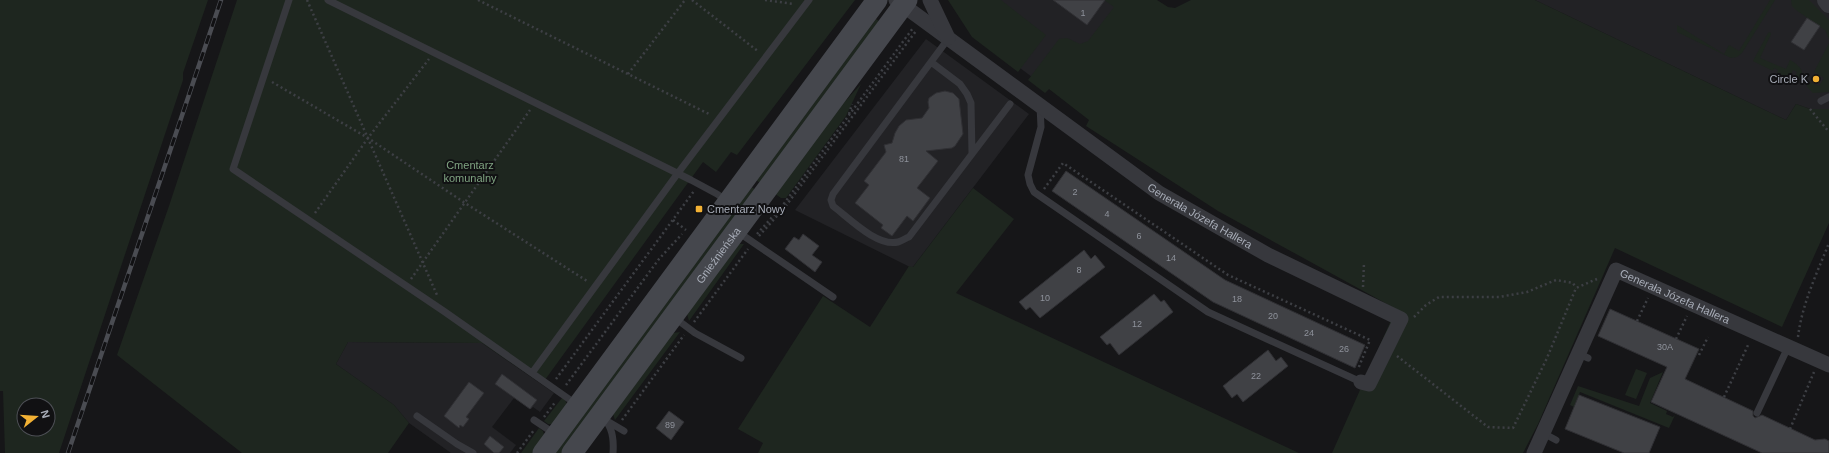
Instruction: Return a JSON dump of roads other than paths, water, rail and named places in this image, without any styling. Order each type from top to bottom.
[{"type":"main road","points":[[543,453],[877,0]]},
{"type":"main road","name":"Gnieźnieńska","points":[[572,453],[610,421],[684,326],[748,239],[902,2]]},
{"type":"street","name":"Generała Józefa Hallera","points":[[930,0],[948,39]]},
{"type":"street","name":"Generała Józefa Hallera","points":[[902,2],[918,26],[948,39],[1159,193],[1268,255],[1401,319],[1369,384],[1357,381]]},
{"type":"street","name":"Generała Józefa Hallera","points":[[1534,453],[1584,356],[1616,270],[1824,363]]},
{"type":"lane","points":[[289,0],[233,169],[445,312],[579,406]]},
{"type":"lane","points":[[328,0],[678,173],[718,194],[728,202]]},
{"type":"lane","points":[[532,373],[594,286],[678,173],[808,2]]},
{"type":"lane","points":[[948,39],[833,194],[831,200],[833,206],[874,237],[885,242],[898,242],[909,237],[1010,104]]},
{"type":"lane","points":[[932,62],[960,84],[971,103],[972,154]]},
{"type":"lane","points":[[1829,97],[1821,101],[1829,101]]},
{"type":"lane","points":[[1040,106],[1041,127],[1028,175],[1034,192],[1208,312],[1357,381]]},
{"type":"lane","points":[[748,239],[833,297]]},
{"type":"lane","points":[[684,326],[741,358]]},
{"type":"lane","points":[[1757,413],[1795,350]]},
{"type":"lane","points":[[417,416],[457,444],[473,453]]},
{"type":"lane","points":[[534,420],[556,435]]},
{"type":"lane","points":[[610,421],[624,430]]},
{"type":"lane","points":[[610,421],[613,439],[613,453]]},
{"type":"lane","points":[[1543,433],[1556,440]]},
{"type":"railway","points":[[68,453],[221,0]]},
{"type":"place","name":"Circle K","points":[[1816,79]]},
{"type":"place","name":"Cmentarz Nowy","points":[[699,209]]},
{"type":"park label","name":"Cmentarz komunalny","points":[[470,171]]}]
